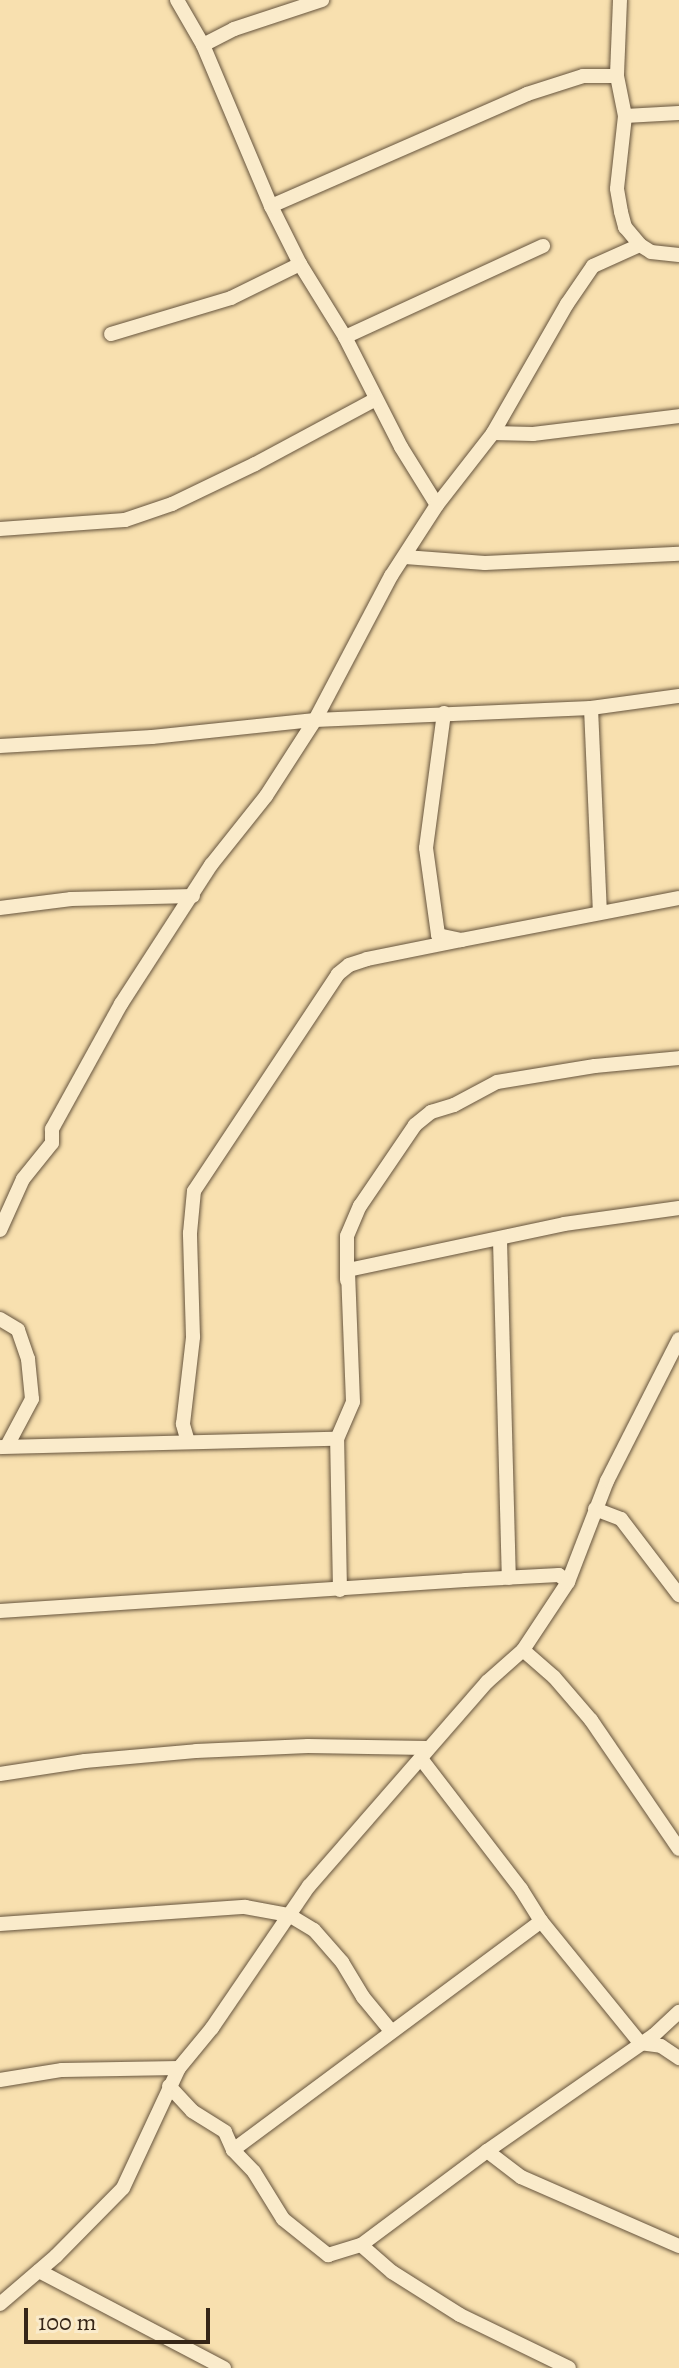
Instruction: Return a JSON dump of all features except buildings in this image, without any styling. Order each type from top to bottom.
[{"type":"street","points":[[177,0],[203,45],[271,206],[300,264],[345,337],[376,399],[437,505]]},
{"type":"street","points":[[203,45],[234,29],[322,0]]},
{"type":"street","points":[[620,0],[617,76],[625,116],[617,189],[625,227],[640,245],[651,252],[679,255]]},
{"type":"street","points":[[271,206],[527,94],[583,76],[617,76]]},
{"type":"street","points":[[625,116],[679,113]]},
{"type":"street","points":[[0,1230],[23,1179],[52,1143],[52,1129],[121,1004],[211,865],[266,796],[315,720],[329,689],[405,557],[437,505],[493,433],[567,304],[593,266],[640,245]]},
{"type":"street","points":[[345,337],[543,246]]},
{"type":"street","points":[[111,334],[231,298],[300,264]]},
{"type":"street","points":[[0,529],[125,520],[172,504],[255,464],[376,399]]},
{"type":"street","points":[[493,433],[547,433],[679,416]]},
{"type":"street","points":[[405,557],[485,563],[679,554]]},
{"type":"street","points":[[0,746],[152,737],[315,720],[591,708],[679,696]]},
{"type":"street","points":[[591,708],[600,911]]},
{"type":"street","points":[[444,713],[426,848],[434,927],[438,935],[461,940]]},
{"type":"street","points":[[0,908],[71,899],[193,896]]},
{"type":"street","points":[[188,1442],[183,1424],[193,1337],[190,1233],[194,1191],[338,974],[367,959],[600,911],[679,898]]},
{"type":"street","points":[[340,1590],[337,1439],[353,1402],[347,1236],[360,1206],[415,1125],[431,1112],[454,1105],[497,1082],[595,1066],[679,1058]]},
{"type":"street","points":[[347,1285],[348,1270],[564,1224],[679,1208]]},
{"type":"street","points":[[500,1240],[509,1578]]},
{"type":"street","points":[[0,1319],[18,1330],[28,1359],[32,1399],[3,1446]]},
{"type":"street","points":[[0,2304],[39,2271],[123,2188],[179,2068],[212,2028],[289,1915],[360,1824],[487,1682],[523,1650],[568,1582],[595,1509],[677,1347]]},
{"type":"street","points":[[3,1446],[337,1439]]},
{"type":"street","points":[[595,1509],[621,1519],[679,1595]]},
{"type":"street","points":[[0,1611],[194,1596],[559,1575],[568,1582]]},
{"type":"street","points":[[523,1650],[554,1677],[591,1720],[679,1849]]},
{"type":"street","points":[[0,1774],[85,1761],[196,1751],[308,1746],[424,1754]]},
{"type":"street","points":[[424,1754],[541,1921],[640,2043],[661,2046],[679,2058]]},
{"type":"street","points":[[0,1924],[245,1907],[289,1915],[314,1930],[342,1962],[363,1997],[392,2032]]},
{"type":"street","points":[[233,2150],[331,2081],[541,1921]]},
{"type":"street","points":[[169,2086],[192,2111],[225,2132],[233,2150],[254,2172],[283,2219],[328,2255],[361,2245],[679,2012]]},
{"type":"street","points":[[0,2080],[62,2070],[179,2068]]},
{"type":"street","points":[[487,2151],[521,2177],[679,2246]]},
{"type":"street","points":[[361,2245],[392,2272],[460,2315],[569,2368]]},
{"type":"street","points":[[39,2271],[224,2368]]}]
